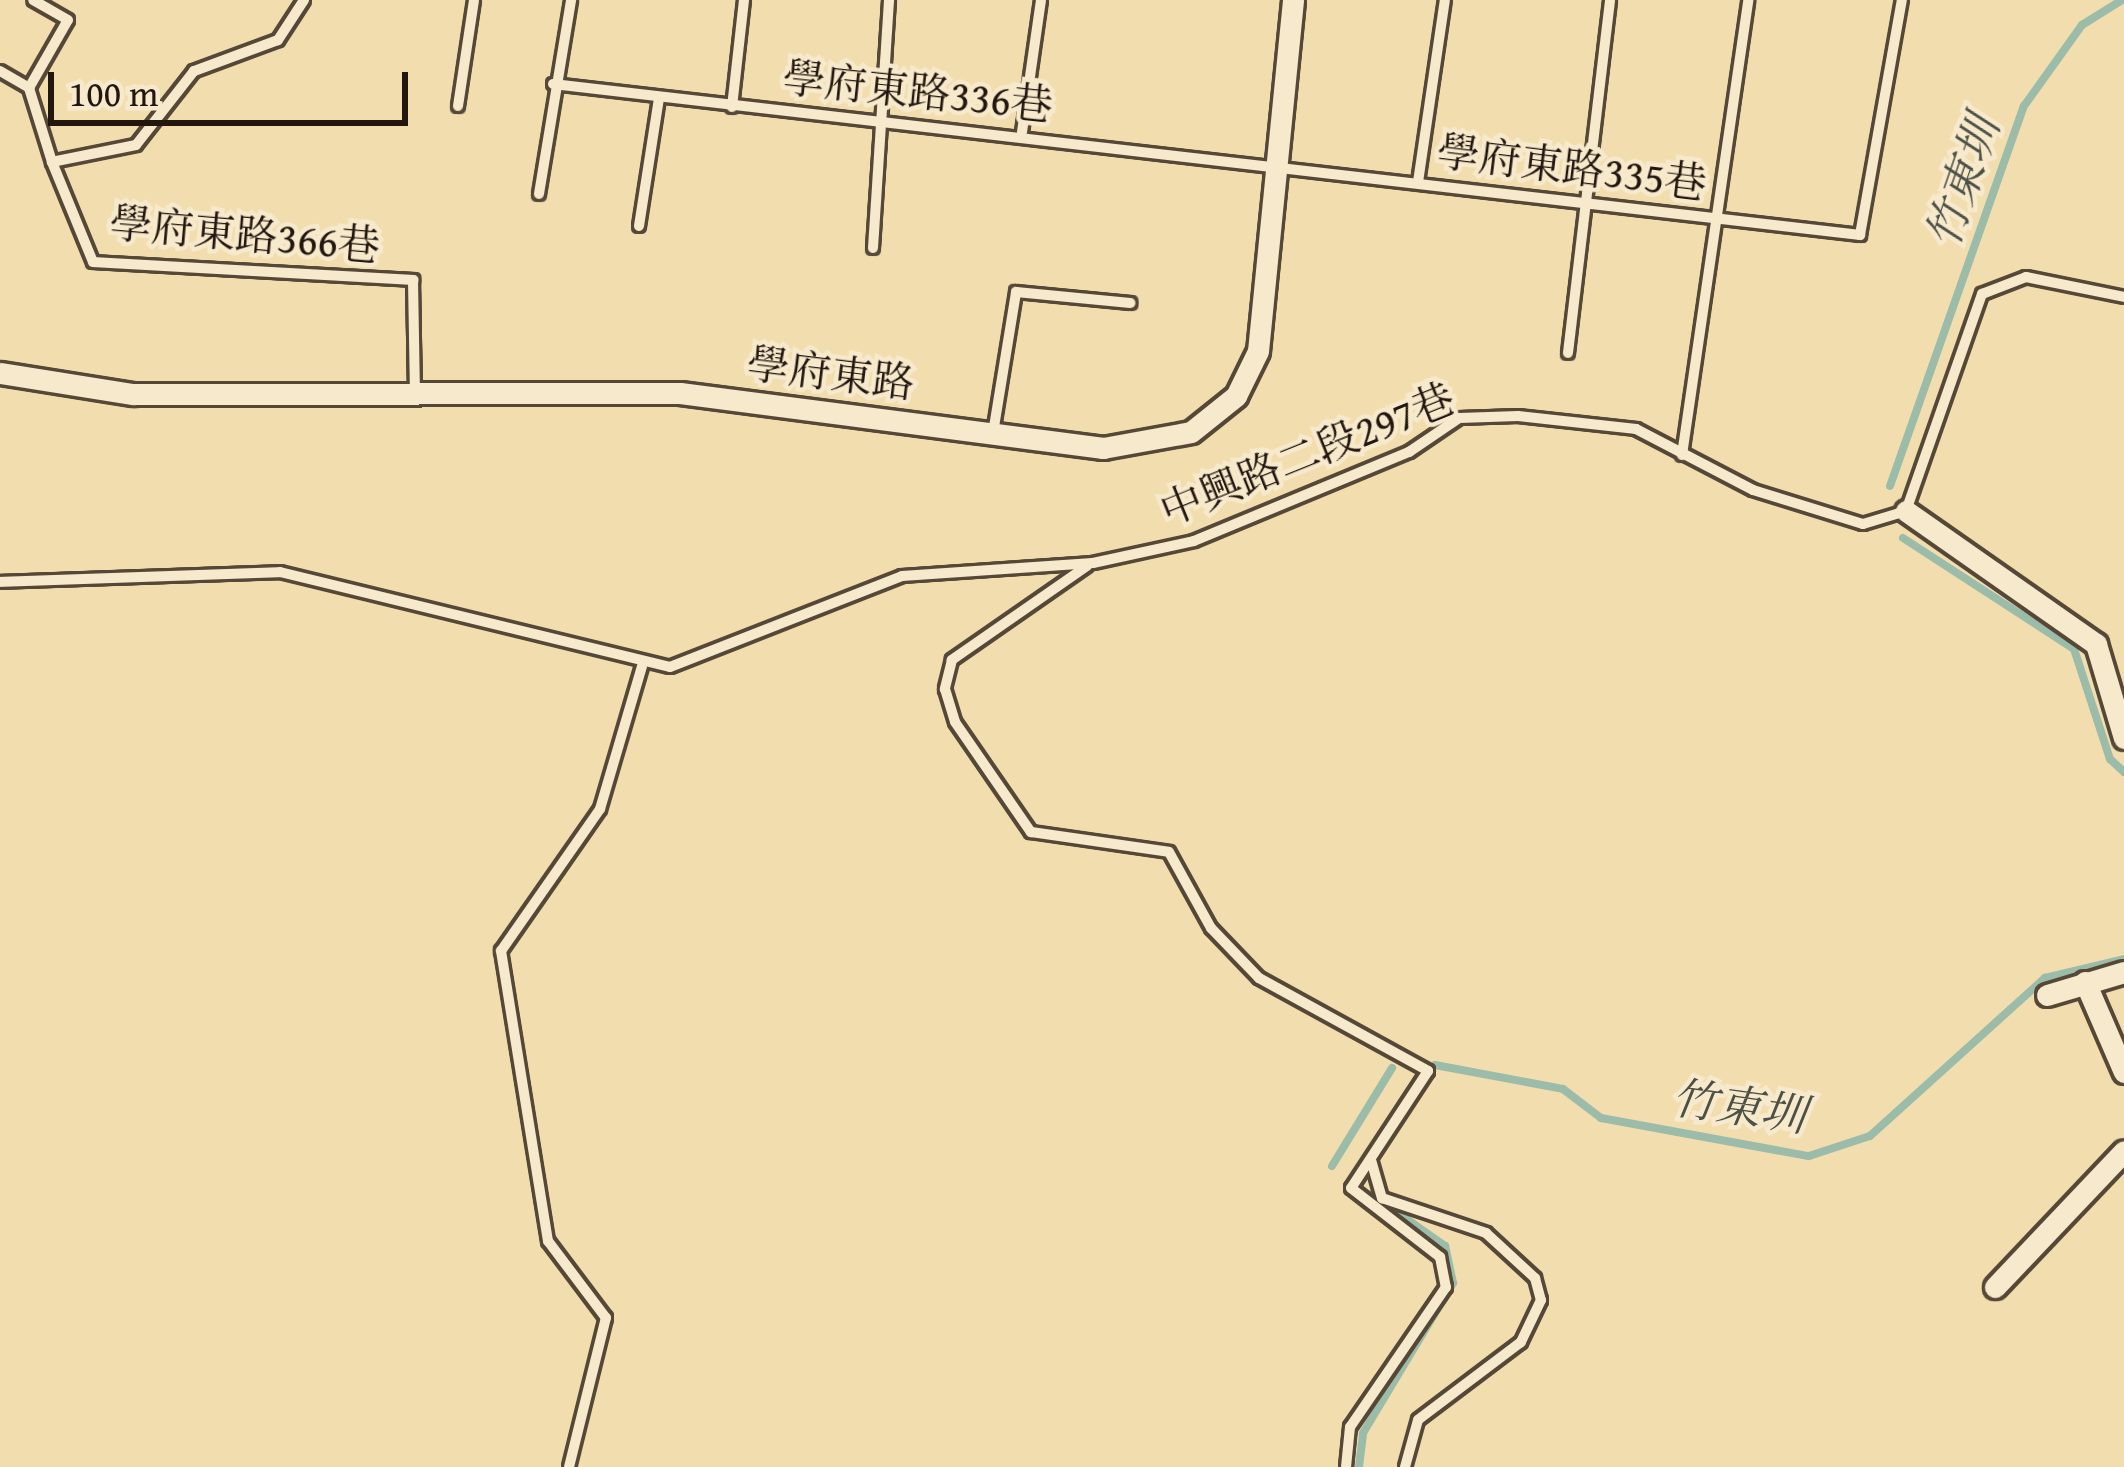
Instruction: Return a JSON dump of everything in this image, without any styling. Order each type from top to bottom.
[{"type":"street","name":"學府東路","points":[[0,373],[133,394],[680,394],[1103,448],[1191,432],[1236,396],[1258,351],[1293,0]]},
{"type":"street","points":[[1906,511],[2096,644],[2124,738]]},
{"type":"street","points":[[2047,995],[2124,972]]},
{"type":"street","points":[[2085,982],[2124,1072]]},
{"type":"street","points":[[1994,1287],[2124,1151]]},
{"type":"lane","points":[[29,88],[68,20],[33,0]]},
{"type":"lane","name":"學府東路366巷","points":[[304,0],[278,40],[194,71],[136,145],[52,161],[93,262],[413,280],[415,393]]},
{"type":"lane","points":[[458,106],[474,0]]},
{"type":"lane","points":[[538,194],[553,84],[571,0]]},
{"type":"lane","points":[[732,107],[744,0]]},
{"type":"lane","points":[[873,248],[877,113],[889,0]]},
{"type":"lane","points":[[1022,132],[1041,0]]},
{"type":"lane","points":[[1418,182],[1445,0]]},
{"type":"lane","points":[[1568,353],[1610,0]]},
{"type":"lane","points":[[1682,455],[1748,0]]},
{"type":"lane","name":"學府東路335巷","points":[[1276,167],[1860,235],[1902,0]]},
{"type":"lane","points":[[0,71],[29,88],[52,161]]},
{"type":"lane","name":"學府東路336巷","points":[[553,84],[732,107],[877,113],[1276,167]]},
{"type":"lane","points":[[639,226],[659,98]]},
{"type":"lane","points":[[1906,511],[1982,294],[2026,277],[2124,297]]},
{"type":"lane","points":[[992,433],[1016,292],[1130,303]]},
{"type":"lane","name":"中興路二段297巷","points":[[642,666],[670,667],[902,576],[1093,563],[1252,519],[1409,452],[1459,418],[1611,422],[1835,518],[1863,524],[1906,511]]},
{"type":"lane","points":[[1093,563],[952,659],[944,689],[955,722],[1031,832],[1169,852],[1211,928],[1259,978],[1428,1071],[1351,1188],[1440,1257],[1446,1287],[1350,1427],[1346,1467]]},
{"type":"lane","points":[[0,582],[280,572],[590,642],[642,666],[600,809],[501,951],[548,1241],[566,1278],[606,1318],[569,1467]]},
{"type":"lane","points":[[1371,1160],[1382,1198],[1486,1233],[1535,1278],[1541,1300],[1521,1342],[1418,1420],[1406,1467]]},
{"type":"waterway","name":"竹東圳","points":[[1890,486],[2024,106],[2082,25],[2122,0]]},
{"type":"waterway","name":"竹東圳","points":[[1903,538],[2074,649],[2110,759],[2124,772]]},
{"type":"waterway","name":"竹東圳","points":[[1435,1065],[1563,1089],[1601,1118],[1809,1156],[1870,1136],[2045,978],[2124,959]]},
{"type":"waterway","name":"竹東圳","points":[[1332,1166],[1392,1068]]},
{"type":"waterway","name":"竹東圳","points":[[1359,1467],[1363,1433],[1453,1283],[1445,1246],[1371,1194]]}]
